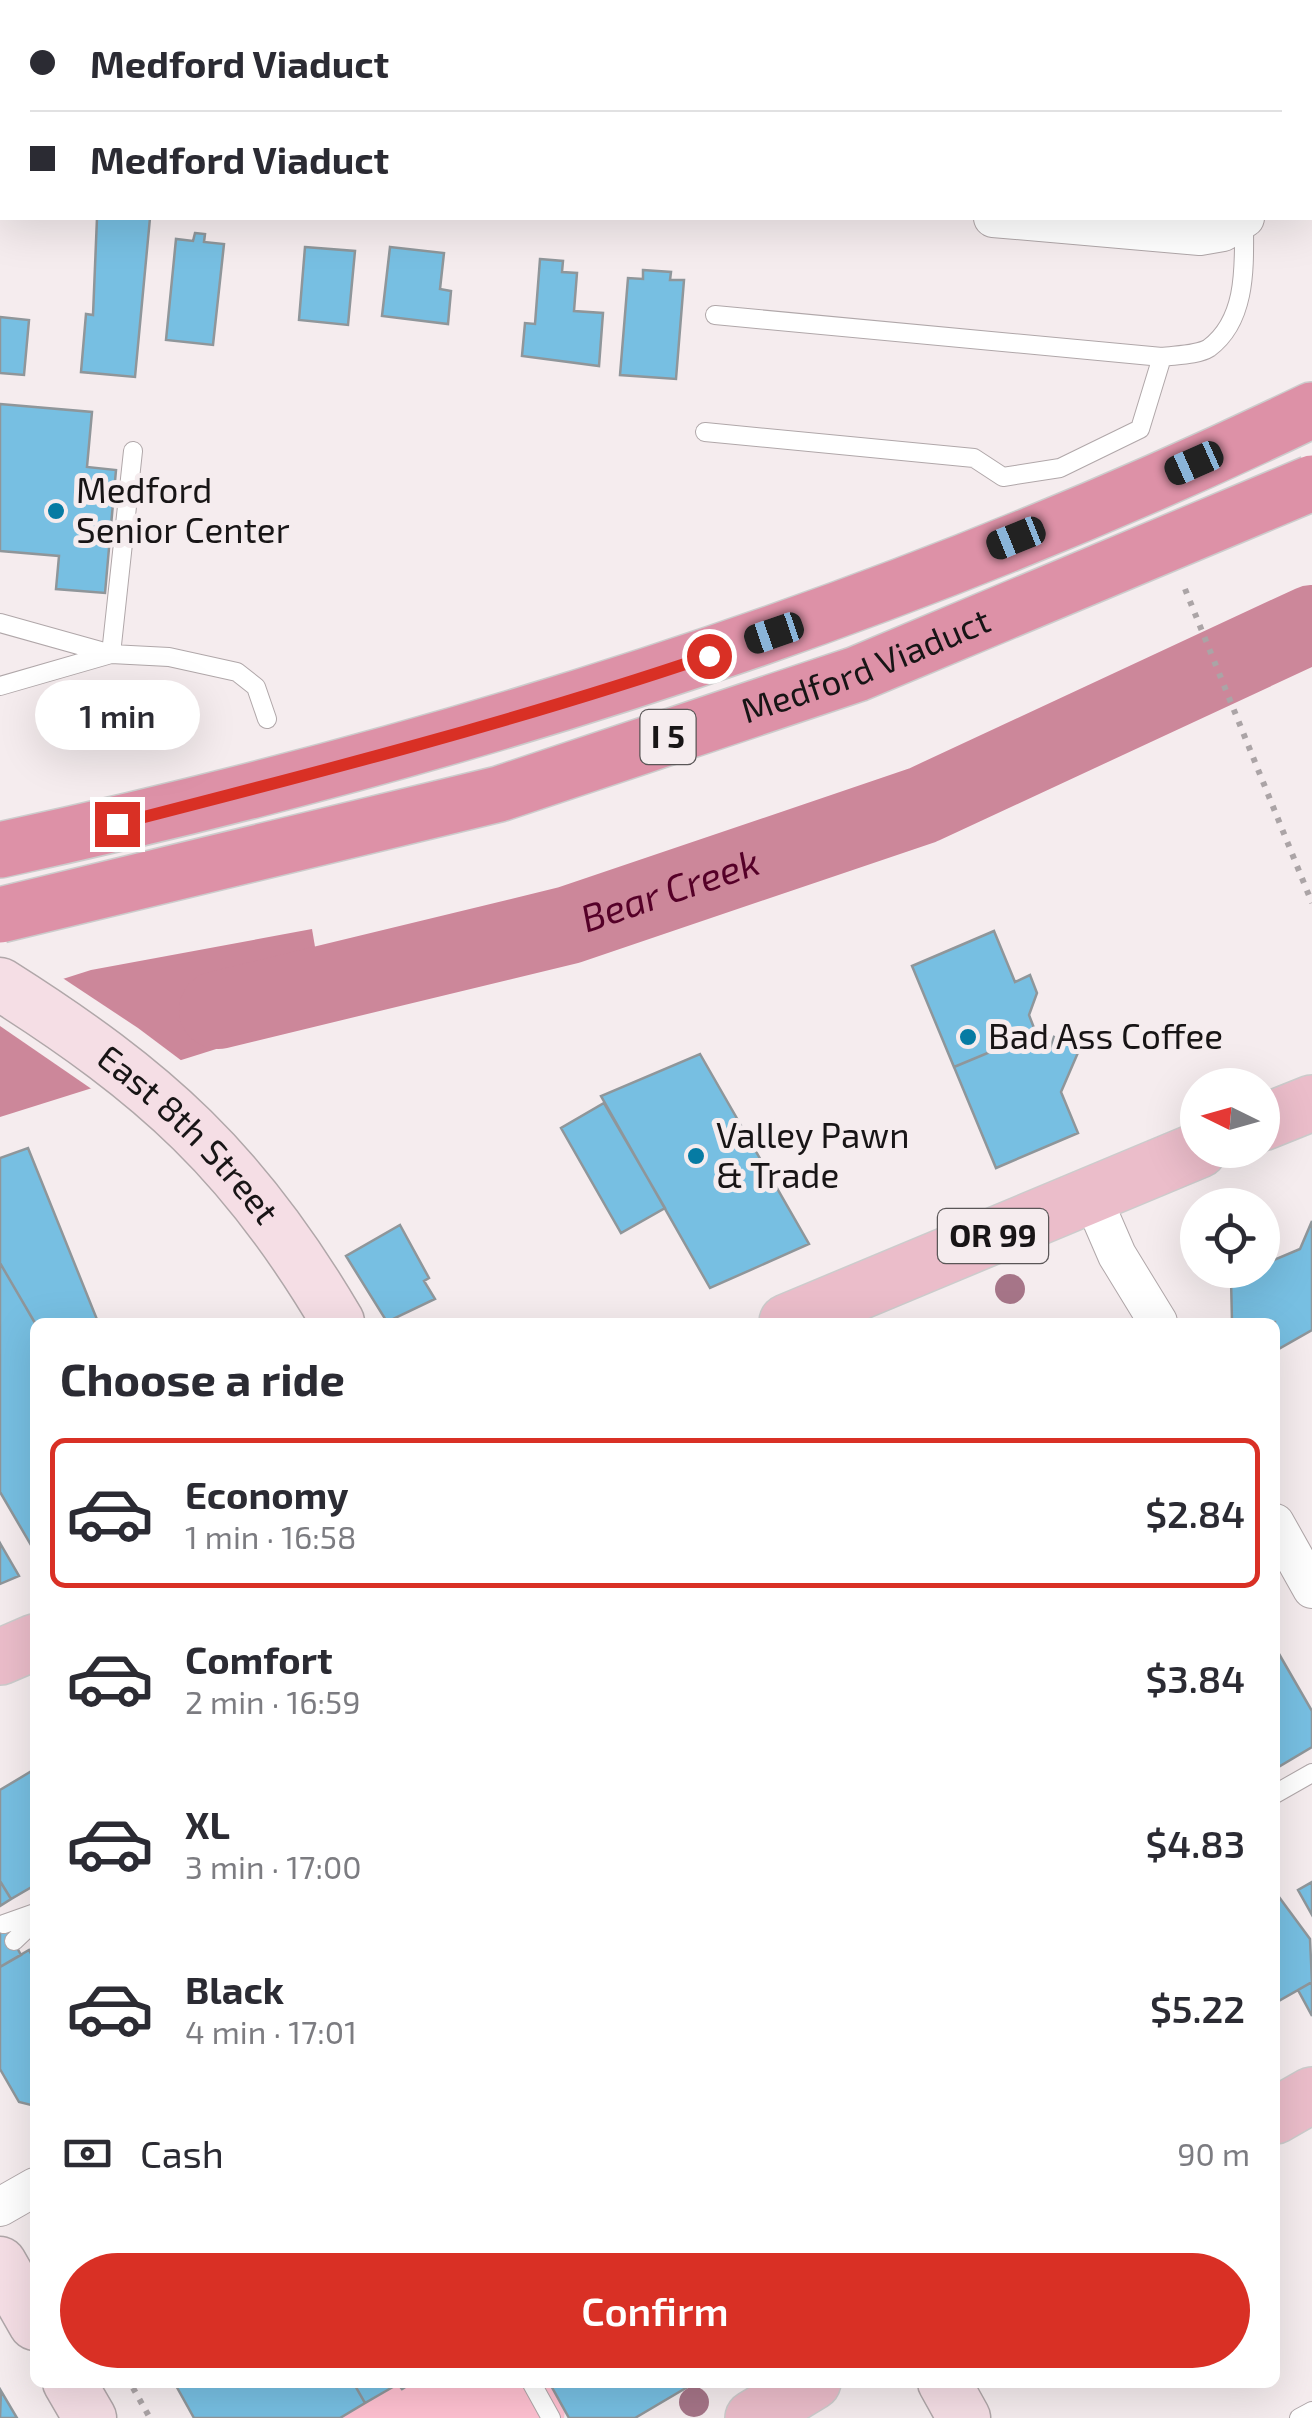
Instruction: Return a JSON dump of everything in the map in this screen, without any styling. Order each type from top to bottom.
[{"type":"highway","name":"Medford Viaduct","points":[[0,850],[339,768],[611,689],[840,610],[1122,495],[1312,410]]},
{"type":"highway","name":"Medford Viaduct","points":[[0,915],[498,794],[857,674],[1312,483]]},
{"type":"main road","name":"East 8th Street","points":[[0,984],[142,1082],[216,1148],[280,1228],[336,1318]]},
{"type":"main road","points":[[1280,1116],[1312,1103]]},
{"type":"main road","name":"OR 99","points":[[797,1318],[1180,1158]]},
{"type":"main road","points":[[0,1656],[30,1644]]},
{"type":"main road","points":[[1280,2113],[1312,2095]]},
{"type":"main road","points":[[0,2264],[30,2315]]},
{"type":"main road","points":[[72,2388],[90,2418]]},
{"type":"main road","points":[[753,2418],[803,2388]]},
{"type":"main road","points":[[947,2388],[964,2418]]},
{"type":"street","points":[[1016,220],[1200,236],[1223,232],[1242,220]]},
{"type":"street","points":[[1091,1195],[1117,1254],[1156,1318]]},
{"type":"street","points":[[1280,1532],[1312,1589]]},
{"type":"street","points":[[0,2207],[30,2189]]},
{"type":"lane","points":[[715,315],[1162,357],[1206,350],[1229,326],[1244,281],[1245,220]]},
{"type":"lane","points":[[705,432],[974,458],[1003,477],[1060,468],[1140,429],[1162,357]]},
{"type":"lane","points":[[111,654],[132,450]]},
{"type":"lane","points":[[0,623],[111,654],[169,657],[237,672],[256,687],[267,719]]},
{"type":"lane","points":[[0,686],[111,654]]},
{"type":"lane","points":[[1280,1791],[1312,1772]]},
{"type":"lane","points":[[4,1924],[30,1915]]},
{"type":"lane","points":[[14,1941],[30,1927]]},
{"type":"lane","points":[[534,2388],[551,2418]]},
{"type":"lane","points":[[1299,2418],[1312,2410]]},
{"type":"path","points":[[1184,586],[1312,903]]},
{"type":"path","points":[[133,2388],[150,2418]]},
{"type":"shaded area","points":[[312,929],[325,1006],[286,1027],[0,1117],[0,999],[91,970]]},
{"type":"shaded area","points":[[391,2388],[552,2388],[565,2411],[564,2418],[340,2418]]},
{"type":"pier","points":[[58,975],[186,1064],[96,1092],[0,1026],[0,994]]},
{"type":"building","points":[[97,220],[150,220],[135,377],[81,372],[86,314],[93,315]]},
{"type":"building","points":[[195,233],[205,234],[204,242],[224,244],[213,345],[166,340],[176,239],[193,241]]},
{"type":"building","points":[[305,247],[355,251],[348,325],[299,320]]},
{"type":"building","points":[[390,247],[444,253],[440,289],[451,291],[448,324],[382,316]]},
{"type":"building","points":[[540,259],[563,261],[562,272],[577,273],[574,311],[603,313],[599,366],[522,356],[525,323],[535,324]]},
{"type":"building","points":[[643,270],[671,272],[670,280],[684,280],[676,379],[620,375],[628,278],[643,279]]},
{"type":"building","points":[[0,317],[29,320],[24,375],[0,373]]},
{"type":"building","name":"Medford Senior Center","points":[[0,404],[92,412],[87,467],[116,470],[105,593],[56,589],[59,556],[0,551]]},
{"type":"building","points":[[994,931],[1015,982],[1030,975],[1037,993],[1029,1015],[1036,1033],[954,1067],[912,966]]},
{"type":"building","points":[[1036,1033],[1041,1045],[1050,1049],[1054,1037],[1080,1048],[1061,1092],[1078,1133],[996,1168],[954,1067]]},
{"type":"building","name":"Valley Pawn & Trade","points":[[700,1054],[809,1244],[710,1288],[601,1096]]},
{"type":"building","points":[[604,1103],[665,1208],[621,1233],[561,1128]]},
{"type":"building","points":[[28,1148],[96,1318],[32,1318],[0,1263],[0,1158]]},
{"type":"building","points":[[1312,1221],[1312,1330],[1280,1348],[1280,1318],[1232,1318],[1231,1288],[1280,1288],[1280,1257],[1300,1249]]},
{"type":"building","points":[[400,1225],[429,1278],[424,1281],[435,1299],[395,1318],[385,1318],[346,1256]]},
{"type":"building","points":[[0,1263],[32,1318],[30,1543],[0,1492]]},
{"type":"building","points":[[0,1543],[19,1576],[0,1584]]},
{"type":"building","points":[[1280,1656],[1312,1711],[1312,1747],[1280,1766]]},
{"type":"building","points":[[30,1772],[30,1888],[11,1899],[0,1881],[0,1790]]},
{"type":"building","points":[[0,1881],[11,1899],[0,1906]]},
{"type":"building","points":[[1312,1882],[1312,1915],[1298,1890]]},
{"type":"building","points":[[1280,1898],[1310,1939],[1312,1982],[1280,2000]]},
{"type":"building","points":[[0,1917],[21,1955],[0,1967]]},
{"type":"building","points":[[30,1952],[30,2105],[19,2102],[0,2069],[0,1967]]},
{"type":"building","points":[[1312,1982],[1312,2016],[1298,1990]]},
{"type":"building","points":[[177,2388],[356,2388],[365,2403],[340,2418],[194,2418]]},
{"type":"building","points":[[356,2388],[391,2388],[365,2403]]},
{"type":"building","points":[[552,2388],[686,2388],[635,2418],[569,2418]]},
{"type":"building","points":[[1,2391],[17,2418],[0,2418]]},
{"type":"waterway","name":"Bear Creek","points":[[218,1010],[569,925],[923,805],[1312,624]]},
{"type":"place","name":"Medford Senior Center","points":[[56,511]]},
{"type":"place","name":"Bad Ass Coffee","points":[[968,1037]]},
{"type":"place","name":"Valley Pawn & Trade","points":[[696,1156]]},
{"type":"route","points":[[117,824],[339,768],[611,689],[709,656]]}]
